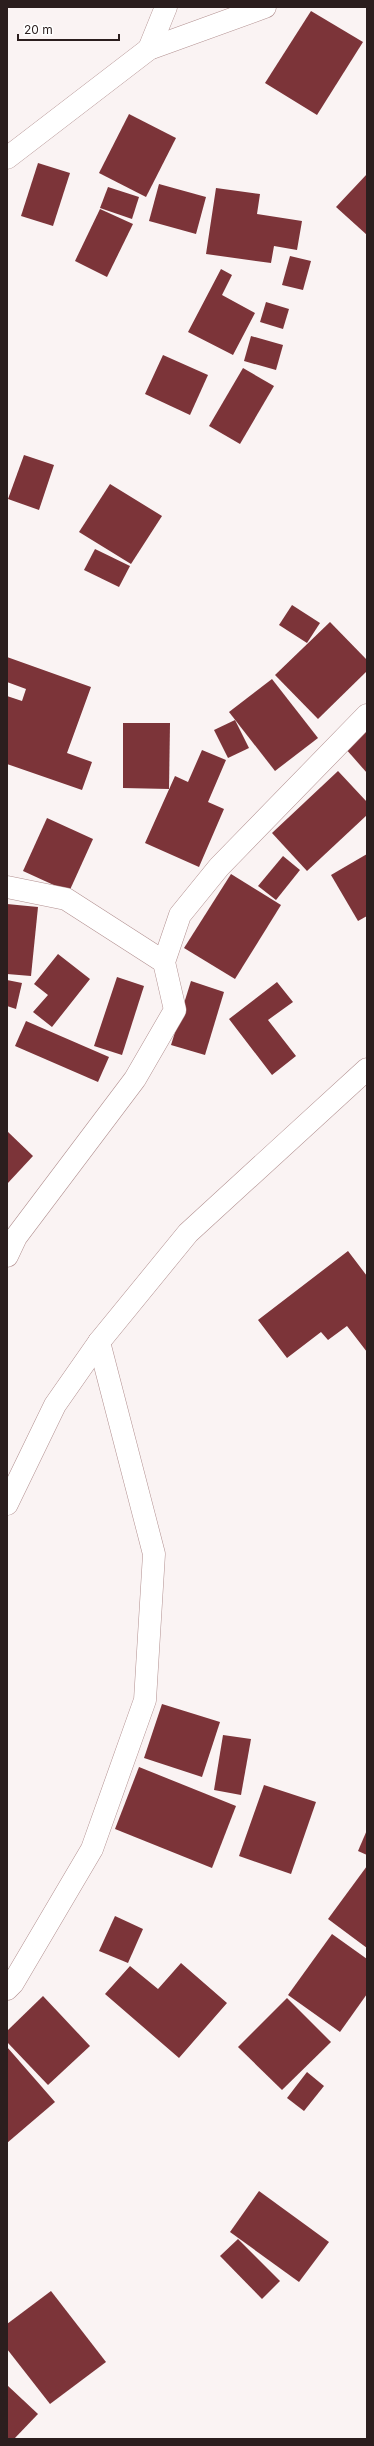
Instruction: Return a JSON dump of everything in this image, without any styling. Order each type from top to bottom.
[{"type":"street","points":[[149,49],[166,7]]},
{"type":"street","points":[[7,158],[149,49],[265,7]]},
{"type":"street","points":[[7,1256],[16,1237],[135,1079],[175,1010],[164,962],[180,915],[219,867],[367,715]]},
{"type":"street","points":[[7,888],[66,899],[164,962]]},
{"type":"street","points":[[7,1504],[55,1405],[99,1342],[188,1233],[367,1069]]},
{"type":"street","points":[[7,1989],[13,1983],[92,1849],[146,1700],[154,1554],[99,1342]]},
{"type":"building","points":[[311,11],[363,42],[317,115],[265,83]]},
{"type":"building","points":[[129,114],[176,138],[146,197],[99,173]]},
{"type":"building","points":[[38,163],[70,173],[53,226],[21,216]]},
{"type":"building","points":[[367,174],[367,235],[336,207]]},
{"type":"building","points":[[159,184],[206,197],[196,234],[149,221]]},
{"type":"building","points":[[108,187],[139,197],[132,219],[100,208]]},
{"type":"building","points":[[216,188],[260,194],[257,214],[302,221],[297,250],[274,246],[271,263],[206,254]]},
{"type":"building","points":[[100,209],[133,224],[107,277],[75,261]]},
{"type":"building","points":[[290,256],[311,261],[303,290],[282,285]]},
{"type":"building","points":[[221,269],[232,275],[222,295],[255,313],[233,355],[188,332]]},
{"type":"building","points":[[266,302],[289,309],[283,329],[260,322]]},
{"type":"building","points":[[251,336],[283,345],[276,370],[244,361]]},
{"type":"building","points":[[163,355],[208,375],[190,415],[145,394]]},
{"type":"building","points":[[243,368],[274,386],[240,444],[209,426]]},
{"type":"building","points":[[24,455],[54,465],[39,510],[8,499]]},
{"type":"building","points":[[110,484],[162,516],[131,564],[79,532]]},
{"type":"building","points":[[95,549],[130,566],[119,587],[84,570]]},
{"type":"building","points":[[292,605],[320,623],[307,643],[279,625]]},
{"type":"building","points":[[330,622],[367,660],[367,671],[318,719],[275,675]]},
{"type":"building","points":[[7,657],[91,687],[67,753],[92,762],[82,790],[7,764],[7,696],[22,701],[26,689],[7,682]]},
{"type":"building","points":[[272,679],[318,738],[275,771],[229,712]]},
{"type":"building","points":[[235,720],[249,748],[228,758],[214,730]]},
{"type":"building","points":[[123,723],[170,723],[169,789],[123,788]]},
{"type":"building","points":[[367,729],[367,773],[345,748]]},
{"type":"building","points":[[202,750],[226,760],[208,802],[224,809],[199,867],[145,843],[175,776],[188,782]]},
{"type":"building","points":[[338,771],[367,802],[367,815],[307,871],[272,833]]},
{"type":"building","points":[[47,818],[93,839],[69,892],[23,871]]},
{"type":"building","points":[[367,854],[367,916],[358,921],[331,875]]},
{"type":"building","points":[[283,856],[300,870],[276,900],[258,886]]},
{"type":"building","points":[[231,874],[281,905],[235,979],[184,948]]},
{"type":"building","points":[[7,904],[38,907],[31,976],[7,974]]},
{"type":"building","points":[[58,954],[90,979],[52,1027],[33,1012],[48,995],[34,984]]},
{"type":"building","points":[[117,977],[144,986],[122,1055],[94,1046]]},
{"type":"building","points":[[7,980],[22,983],[16,1009],[7,1006]]},
{"type":"building","points":[[191,981],[224,992],[205,1055],[171,1045]]},
{"type":"building","points":[[277,982],[293,1002],[268,1020],[296,1056],[272,1075],[229,1019]]},
{"type":"building","points":[[26,1021],[109,1057],[98,1082],[15,1046]]},
{"type":"building","points":[[7,1131],[33,1156],[7,1184]]},
{"type":"building","points":[[348,1251],[367,1276],[367,1352],[347,1326],[328,1340],[321,1332],[287,1358],[258,1320]]},
{"type":"building","points":[[162,1704],[220,1722],[202,1777],[144,1758]]},
{"type":"building","points":[[223,1735],[251,1739],[241,1795],[214,1790]]},
{"type":"building","points":[[139,1767],[236,1806],[212,1868],[115,1829]]},
{"type":"building","points":[[264,1785],[316,1802],[291,1874],[239,1856]]},
{"type":"building","points":[[367,1830],[367,1855],[358,1851]]},
{"type":"building","points":[[367,1866],[367,1948],[328,1919]]},
{"type":"building","points":[[115,1916],[143,1929],[128,1963],[99,1951]]},
{"type":"building","points":[[332,1934],[367,1959],[367,1994],[340,2032],[288,1995]]},
{"type":"building","points":[[181,1963],[227,2003],[179,2058],[105,1994],[130,1966],[158,1989]]},
{"type":"building","points":[[43,1996],[90,2046],[48,2085],[7,2042],[7,2031]]},
{"type":"building","points":[[287,1998],[331,2042],[282,2090],[238,2047]]},
{"type":"building","points":[[7,2047],[55,2102],[7,2143]]},
{"type":"building","points":[[307,2072],[324,2086],[304,2111],[287,2098]]},
{"type":"building","points":[[259,2191],[329,2242],[299,2282],[230,2232]]},
{"type":"building","points":[[238,2239],[280,2281],[262,2299],[220,2256]]},
{"type":"building","points":[[51,2291],[106,2362],[50,2404],[7,2349],[7,2324]]},
{"type":"building","points":[[7,2385],[38,2414],[14,2439],[7,2439]]}]
